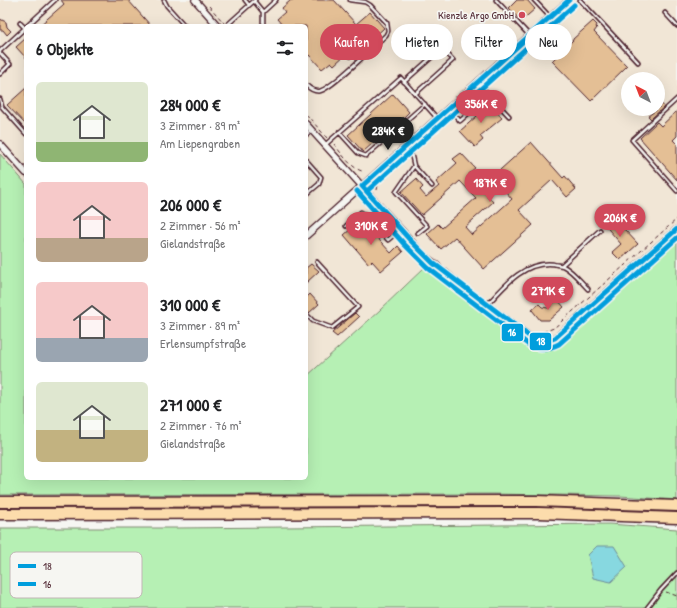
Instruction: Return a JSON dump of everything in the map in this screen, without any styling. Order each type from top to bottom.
[{"type":"highway","points":[[0,502],[529,501],[677,506]]},
{"type":"highway","points":[[0,514],[539,513],[677,518]]},
{"type":"street","points":[[195,0],[216,24]]},
{"type":"street","points":[[543,24],[569,0]]},
{"type":"street","points":[[308,234],[525,40]]},
{"type":"street","points":[[308,126],[423,254],[487,305],[533,339],[545,342],[555,338],[677,229]]},
{"type":"street","points":[[0,144],[24,171]]},
{"type":"lane","points":[[29,24],[55,0]]},
{"type":"lane","points":[[164,0],[167,6],[183,24]]},
{"type":"lane","points":[[245,0],[249,5]]},
{"type":"lane","points":[[263,12],[276,0]]},
{"type":"lane","points":[[308,87],[313,91],[318,91],[325,89],[338,80],[386,35],[388,31],[386,23],[370,5],[365,2],[350,0]]},
{"type":"lane","points":[[496,0],[525,31]]},
{"type":"lane","points":[[534,0],[550,17]]},
{"type":"lane","points":[[580,0],[638,62]]},
{"type":"lane","points":[[229,24],[255,1],[263,12],[263,24]]},
{"type":"lane","points":[[665,14],[677,26]]},
{"type":"lane","points":[[20,23],[24,26]]},
{"type":"lane","points":[[0,74],[10,64],[0,52],[24,29]]},
{"type":"lane","points":[[404,82],[442,48],[453,60],[415,94]]},
{"type":"lane","points":[[325,145],[401,78],[437,119]]},
{"type":"lane","points":[[478,82],[509,116]]},
{"type":"lane","points":[[449,108],[460,121],[489,95]]},
{"type":"lane","points":[[677,98],[632,140],[677,191]]},
{"type":"lane","points":[[0,99],[2,108],[24,132]]},
{"type":"lane","points":[[339,132],[358,152],[366,156],[425,104]]},
{"type":"lane","points":[[308,133],[311,130]]},
{"type":"lane","points":[[411,153],[414,166],[432,186]]},
{"type":"lane","points":[[308,162],[321,177],[318,184],[308,193]]},
{"type":"lane","points":[[414,166],[396,192],[427,226],[418,233]]},
{"type":"lane","points":[[346,226],[361,212],[366,215],[388,240],[395,234]]},
{"type":"lane","points":[[562,265],[600,230]]},
{"type":"lane","points":[[308,316],[313,321],[332,328],[358,306],[317,262]]},
{"type":"lane","points":[[487,305],[516,275],[529,268],[546,264],[562,265],[575,275],[588,289]]},
{"type":"lane","points":[[647,608],[677,573]]},
{"type":"path","points":[[208,5],[225,24]]},
{"type":"path","points":[[377,190],[379,181]]},
{"type":"path","points":[[543,332],[554,328],[677,219]]},
{"type":"path","points":[[661,590],[677,596]]},
{"type":"shaded area","points":[[0,0],[677,0],[677,236],[554,346],[544,348],[529,343],[426,266],[308,375],[308,24],[24,24],[24,182],[0,154]]},
{"type":"green space","points":[[0,154],[24,182],[24,480],[308,480],[308,375],[426,266],[529,342],[544,348],[554,346],[677,236],[677,500],[620,496],[492,494],[0,495]]},
{"type":"green space","points":[[609,524],[677,529],[677,608],[0,608],[0,528]]},
{"type":"water","points":[[597,546],[614,546],[627,567],[611,582],[593,578],[588,555]]},
{"type":"building","points":[[61,0],[128,0],[149,24],[41,24],[64,4]]},
{"type":"building","points":[[291,0],[334,0],[356,24],[320,24],[320,60],[339,60],[334,65],[331,62],[322,69],[309,55],[308,56],[308,24],[281,24],[277,19],[285,12],[282,8]]},
{"type":"building","name":"Kienzle Argo GmbH","points":[[517,0],[527,0],[535,9],[521,21],[509,8]]},
{"type":"building","points":[[370,12],[380,24],[356,24]]},
{"type":"building","points":[[0,19],[6,22],[7,27],[11,31],[7,35],[3,30],[0,30]]},
{"type":"building","points":[[593,21],[597,25],[594,32],[627,66],[591,101],[552,61],[572,60],[573,39]]},
{"type":"building","points":[[24,40],[24,56],[16,47]]},
{"type":"building","points":[[24,90],[24,123],[7,105]]},
{"type":"building","points":[[393,94],[409,112],[363,152],[348,135]]},
{"type":"building","points":[[487,101],[502,118],[480,136],[483,140],[475,147],[460,131],[477,116],[475,111]]},
{"type":"building","points":[[677,111],[677,136],[673,140],[677,144],[677,180],[640,138],[657,122],[661,126]]},
{"type":"building","points":[[531,142],[563,178],[565,176],[576,189],[567,197],[552,180],[519,210],[533,225],[484,269],[455,237],[441,249],[427,234],[438,224],[442,228],[476,198],[460,181],[422,215],[401,192],[416,179],[423,187],[420,190],[426,197],[439,186],[436,182],[457,163],[453,159],[461,153],[475,168],[468,174],[480,188]],"holes":[[[499,184],[512,199],[472,235],[465,227],[493,202],[487,195]]]},
{"type":"building","points":[[611,215],[638,244],[620,260],[612,252],[621,244],[603,223]]},
{"type":"building","points":[[361,220],[391,253],[398,246],[403,252],[381,271],[372,261],[369,264],[344,235]]},
{"type":"building","points":[[311,264],[319,271],[308,281],[308,266]]},
{"type":"building","points":[[310,294],[319,304],[309,313],[308,312],[308,296]]},
{"type":"building","points":[[557,299],[564,307],[549,320],[540,320],[532,310],[539,304],[542,307],[548,308]]},
{"type":"building","points":[[355,313],[359,317],[337,337],[332,333]]},
{"type":"transit line","name":"18","points":[[362,186],[569,0]]},
{"type":"transit line","name":"16","points":[[367,191],[574,5]]},
{"type":"transit line","name":"18","points":[[362,186],[410,240],[433,263],[533,339],[544,342],[555,338],[677,229]]},
{"type":"transit line","name":"16","points":[[357,191],[405,245],[428,268],[529,345],[536,348],[548,348],[559,344],[677,238]]},
{"type":"place","name":"Kienzle Argo GmbH","points":[[522,15]]}]
